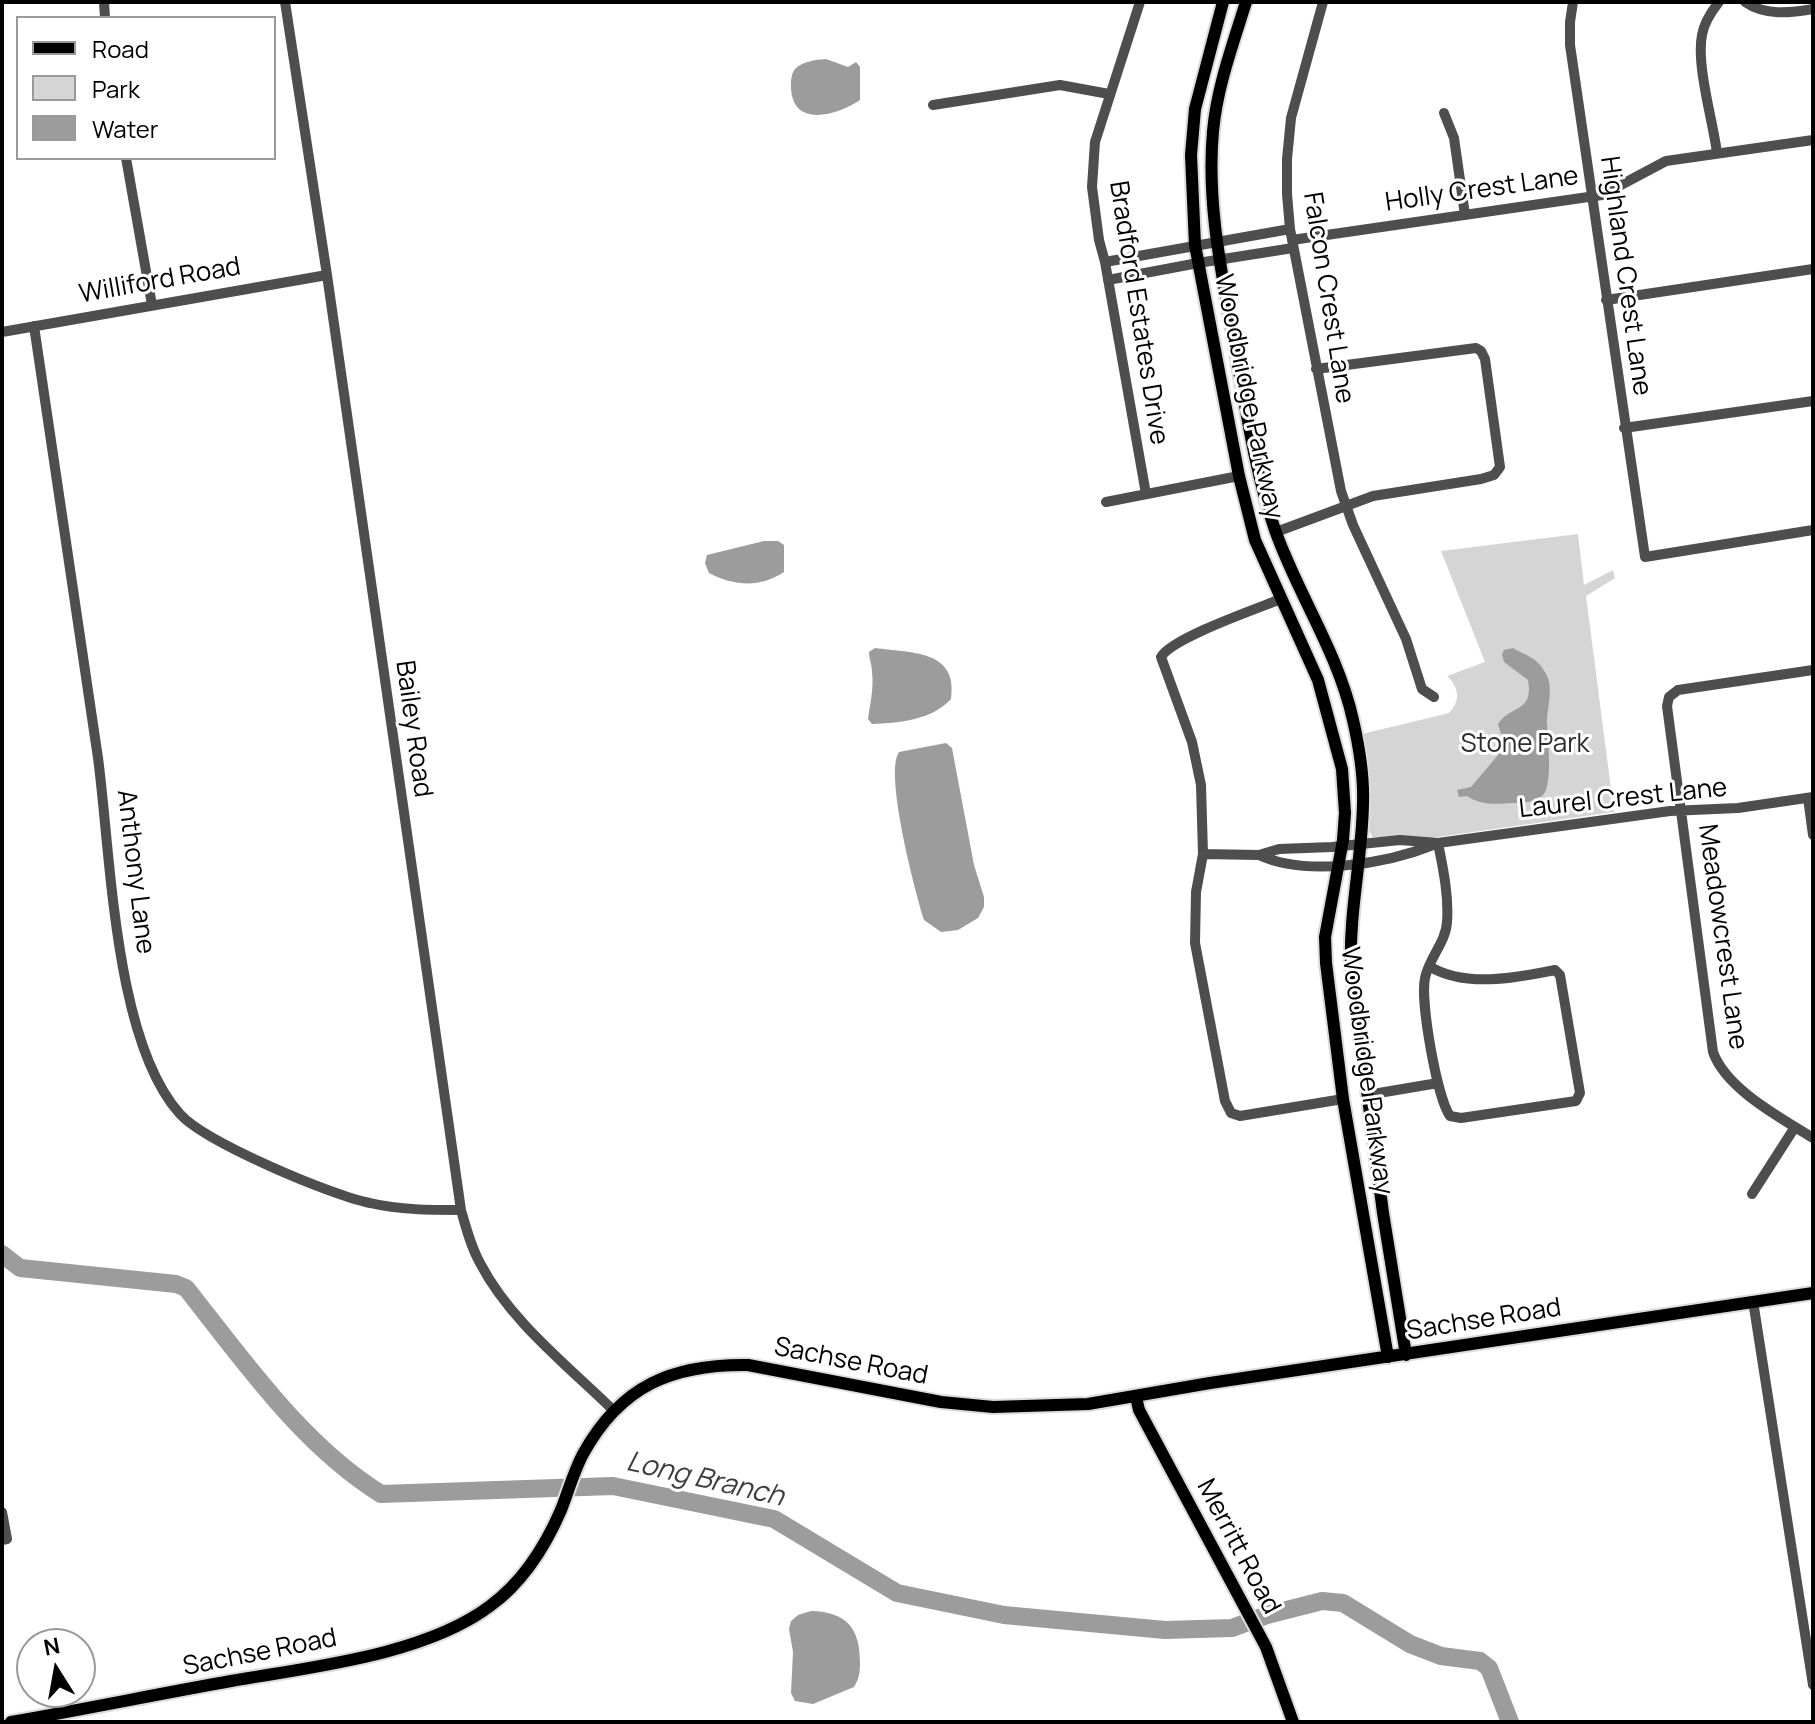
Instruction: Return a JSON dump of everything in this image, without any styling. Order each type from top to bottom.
[{"type":"main road","name":"Woodbridge Parkway","points":[[1223,2],[1195,109],[1191,155],[1195,245],[1239,476],[1255,540],[1318,680],[1342,769],[1345,813],[1325,937],[1326,963],[1343,1099],[1388,1357]]},
{"type":"main road","name":"Woodbridge Parkway","points":[[1246,2],[1227,61],[1213,128],[1210,178],[1216,241],[1262,487],[1276,532],[1330,649],[1354,723],[1363,800],[1350,935],[1351,956],[1367,1095],[1406,1355]]},
{"type":"main road","name":"Sachse Road","points":[[11,1722],[309,1667],[417,1643],[448,1632],[490,1607],[513,1585],[546,1541],[583,1454],[613,1410],[645,1386],[683,1370],[748,1365],[941,1402],[993,1407],[1088,1404],[1813,1293]]},
{"type":"main road","name":"Merritt Road","points":[[1136,1397],[1139,1410],[1266,1647],[1293,1722]]},
{"type":"street","name":"Bailey Road","points":[[285,2],[461,1210],[479,1263],[505,1299],[531,1331],[613,1410]]},
{"type":"street","name":"Bradford Estates Drive","points":[[1140,2],[1095,142],[1092,187],[1146,494]]},
{"type":"street","name":"Falcon Crest Lane","points":[[1323,2],[1291,118],[1286,176],[1292,239],[1337,475],[1353,525],[1397,617],[1422,689],[1434,697]]},
{"type":"street","name":"Highland Crest Lane","points":[[1573,2],[1570,45],[1645,557],[1813,530]]},
{"type":"street","points":[[1717,153],[1701,38],[1707,19],[1719,2]]},
{"type":"street","points":[[1745,2],[1774,13],[1813,9]]},
{"type":"street","points":[[933,105],[1060,85],[1109,94]]},
{"type":"street","points":[[1444,113],[1454,138],[1465,215]]},
{"type":"street","name":"Holly Crest Lane","points":[[1105,262],[1216,241],[1292,239],[1592,197],[1613,191],[1659,164],[1813,140]]},
{"type":"street","points":[[126,160],[152,305]]},
{"type":"street","name":"Holly Crest Lane","points":[[1108,280],[1219,260],[1292,239]]},
{"type":"street","points":[[1606,300],[1813,269]]},
{"type":"street","name":"Williford Road","points":[[2,332],[327,275]]},
{"type":"street","name":"Anthony Lane","points":[[34,326],[98,761],[119,935],[135,1025],[157,1082],[180,1115],[206,1135],[283,1171],[368,1203],[407,1209],[461,1210]]},
{"type":"street","points":[[1276,532],[1386,493],[1481,479],[1498,472],[1500,454],[1485,359],[1481,351],[1470,347],[1316,369]]},
{"type":"street","points":[[1624,428],[1813,401]]},
{"type":"street","points":[[1106,502],[1239,476]]},
{"type":"street","points":[[1281,599],[1179,642],[1163,652],[1161,657],[1197,761],[1201,785],[1203,854],[1196,892],[1195,943],[1227,1108],[1231,1113],[1240,1116],[1343,1099]]},
{"type":"street","name":"Meadowcrest Lane","points":[[1813,670],[1686,688],[1669,697],[1667,714],[1711,1039],[1718,1064],[1733,1083],[1813,1138]]},
{"type":"street","points":[[1810,797],[1813,835]]},
{"type":"street","name":"Laurel Crest Lane","points":[[1259,855],[1279,849],[1400,840],[1438,843],[1680,810],[1738,808],[1810,797]]},
{"type":"street","points":[[1429,966],[1441,974],[1456,978],[1510,977],[1555,970],[1563,987],[1580,1093],[1576,1101],[1461,1118],[1450,1116],[1445,1109],[1438,1083],[1424,980],[1429,966],[1446,932],[1447,894],[1438,843]]},
{"type":"street","name":"Laurel Crest Lane","points":[[1259,855],[1278,864],[1339,865],[1405,856],[1438,843]]},
{"type":"street","points":[[1203,854],[1259,855]]},
{"type":"street","points":[[1367,1095],[1438,1083]]},
{"type":"street","points":[[1752,1194],[1795,1127]]},
{"type":"street","points":[[1753,1301],[1813,1685]]},
{"type":"street","points":[[2,1512],[4,1540]]},
{"type":"green space","name":"Stone Park","points":[[1578,534],[1584,585],[1613,570],[1615,578],[1586,596],[1614,812],[1431,838],[1372,837],[1362,734],[1449,713],[1457,694],[1447,676],[1485,662],[1441,551]]},
{"type":"water","points":[[826,59],[848,67],[856,62],[860,67],[860,100],[828,114],[807,113],[799,109],[793,100],[793,73],[805,63]]},
{"type":"water","points":[[764,541],[778,541],[784,545],[784,572],[756,583],[737,583],[709,573],[705,563],[707,555]]},
{"type":"water","points":[[875,648],[916,653],[939,662],[947,671],[951,683],[951,699],[925,716],[872,724],[868,719],[872,684],[869,652]]},
{"type":"water","points":[[1513,648],[1536,661],[1548,679],[1549,772],[1546,790],[1540,798],[1525,802],[1489,804],[1467,796],[1459,797],[1457,790],[1471,787],[1498,755],[1503,740],[1498,724],[1528,698],[1528,680],[1504,662],[1504,650]]},
{"type":"water","points":[[946,743],[952,748],[984,907],[978,918],[958,930],[941,932],[924,920],[898,807],[895,764],[899,752]]},
{"type":"water","points":[[811,1611],[834,1615],[849,1624],[857,1640],[860,1663],[854,1687],[813,1704],[795,1701],[791,1693],[793,1652],[789,1629],[791,1621],[798,1615]]},
{"type":"waterway","name":"Long Branch","points":[[2,1254],[20,1268],[176,1284],[186,1288],[275,1400],[325,1451],[381,1494],[613,1486],[774,1519],[897,1593],[1004,1615],[1165,1630],[1232,1628],[1322,1601],[1343,1603],[1410,1644],[1441,1656],[1480,1661],[1489,1668],[1510,1722]]}]
